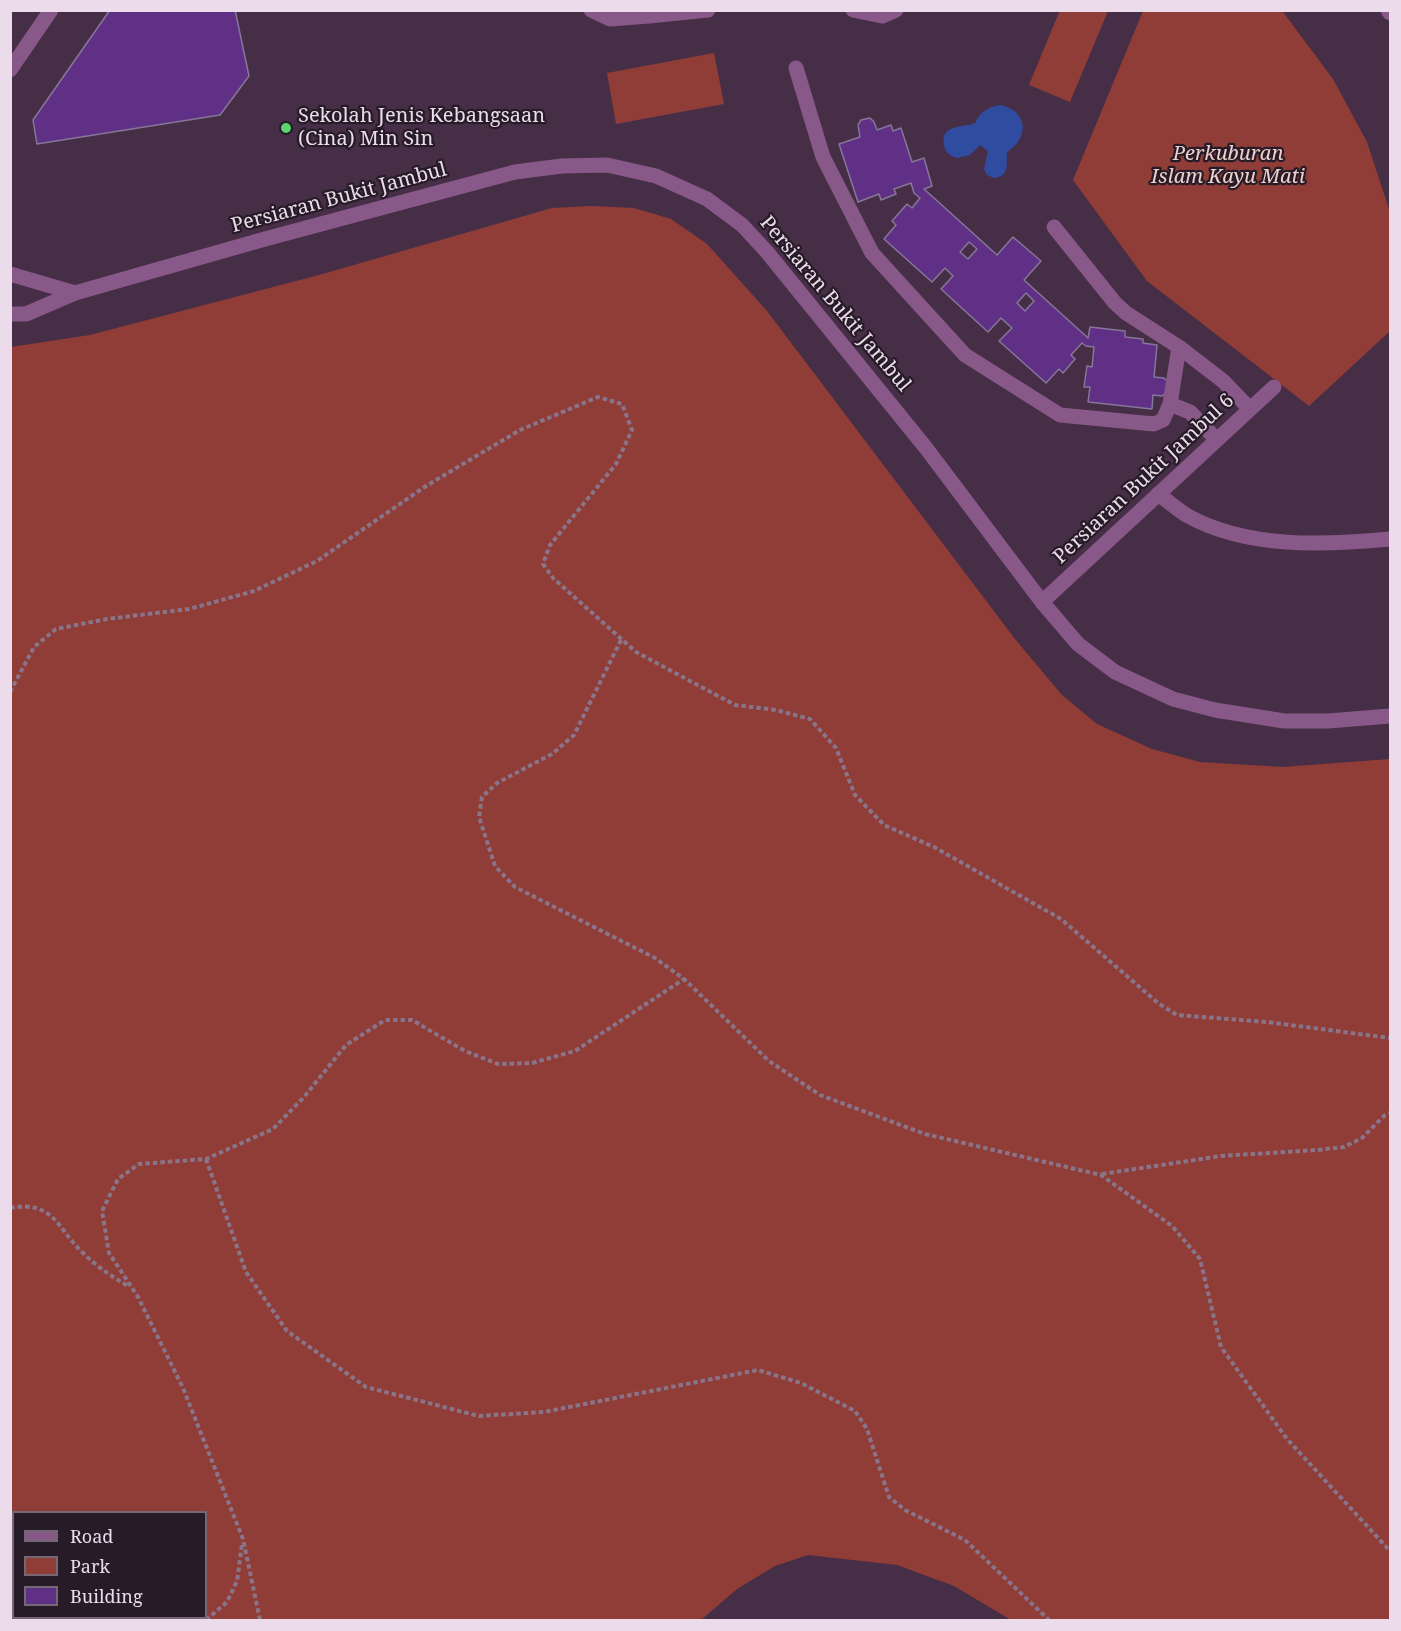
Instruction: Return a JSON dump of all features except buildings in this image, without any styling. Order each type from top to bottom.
[{"type":"street","points":[[10,70],[51,10]]},
{"type":"street","points":[[591,10],[610,20],[649,13],[708,10]]},
{"type":"street","points":[[853,10],[882,16],[896,10]]},
{"type":"street","points":[[796,68],[823,157],[872,253],[965,355],[1060,415],[1154,424],[1163,420],[1170,404],[1179,347]]},
{"type":"street","name":"Persiaran Bukit Jambul","points":[[10,314],[26,314],[75,293],[515,172],[562,166],[608,165],[656,176],[707,199],[742,225],[767,252],[927,448],[1042,602],[1078,644],[1115,672],[1173,699],[1215,710],[1284,721],[1328,721],[1390,716]]},
{"type":"street","points":[[1054,227],[1115,303],[1126,313],[1179,347],[1223,381],[1250,409]]},
{"type":"street","points":[[10,274],[75,293]]},
{"type":"street","name":"Persiaran Bukit Jambul 6","points":[[1042,602],[1274,387]]},
{"type":"street","points":[[1170,404],[1190,412],[1217,440]]},
{"type":"street","points":[[1158,494],[1188,516],[1231,533],[1317,544],[1390,539]]},
{"type":"path","points":[[10,692],[34,647],[56,628],[189,609],[254,591],[318,561],[426,486],[520,430],[598,397],[622,404],[632,430],[616,464],[550,544],[543,564],[553,578],[621,640],[636,652],[735,705],[776,710],[810,719],[836,748],[855,795],[884,825],[934,847],[1061,919],[1158,1003],[1177,1015],[1267,1022],[1390,1038]]},
{"type":"path","points":[[621,640],[574,735],[552,754],[497,783],[482,797],[479,817],[495,866],[515,887],[655,958],[684,979],[769,1061],[819,1095],[925,1134],[1101,1174],[1221,1156],[1344,1147],[1362,1138],[1385,1115],[1390,1113]]},
{"type":"path","points":[[260,1620],[243,1539],[183,1388],[131,1288],[109,1253],[102,1211],[118,1179],[139,1164],[206,1159],[273,1129],[304,1097],[346,1045],[385,1020],[412,1020],[465,1051],[498,1065],[532,1063],[575,1051],[684,979]]},
{"type":"path","points":[[206,1159],[246,1272],[287,1331],[366,1387],[479,1416],[544,1412],[758,1370],[801,1383],[855,1411],[867,1429],[889,1497],[905,1510],[965,1540],[1048,1620]]},
{"type":"path","points":[[1101,1174],[1172,1226],[1200,1259],[1221,1347],[1287,1439],[1390,1551]]},
{"type":"path","points":[[10,1208],[39,1208],[58,1222],[80,1250],[102,1270],[131,1288]]},
{"type":"path","points":[[206,1620],[227,1602],[237,1581],[243,1539]]},
{"type":"green space","points":[[1060,10],[1108,11],[1070,102],[1029,85]]},
{"type":"green space","name":"Perkuburan Islam Kayu Mati","points":[[1279,10],[1283,12],[1333,79],[1367,142],[1390,212],[1390,331],[1309,406],[1147,281],[1073,180],[1143,11]]},
{"type":"green space","points":[[714,53],[724,104],[616,124],[607,73]]},
{"type":"green space","points":[[591,206],[634,208],[671,219],[707,244],[767,311],[1015,639],[1062,695],[1097,724],[1152,749],[1200,762],[1282,767],[1390,759],[1390,1620],[1011,1620],[954,1586],[897,1565],[808,1555],[775,1566],[737,1589],[701,1620],[11,1620],[11,347],[90,335],[319,275],[552,208]]},
{"type":"water","points":[[1000,105],[1016,112],[1023,125],[1020,139],[1007,152],[1005,172],[994,178],[987,175],[984,169],[988,151],[980,145],[970,155],[957,158],[946,150],[944,138],[945,133],[949,130],[975,123],[985,111]]},
{"type":"place","name":"Sekolah Jenis Kebangsaan (Cina) Min Sin","points":[[286,128]]}]
